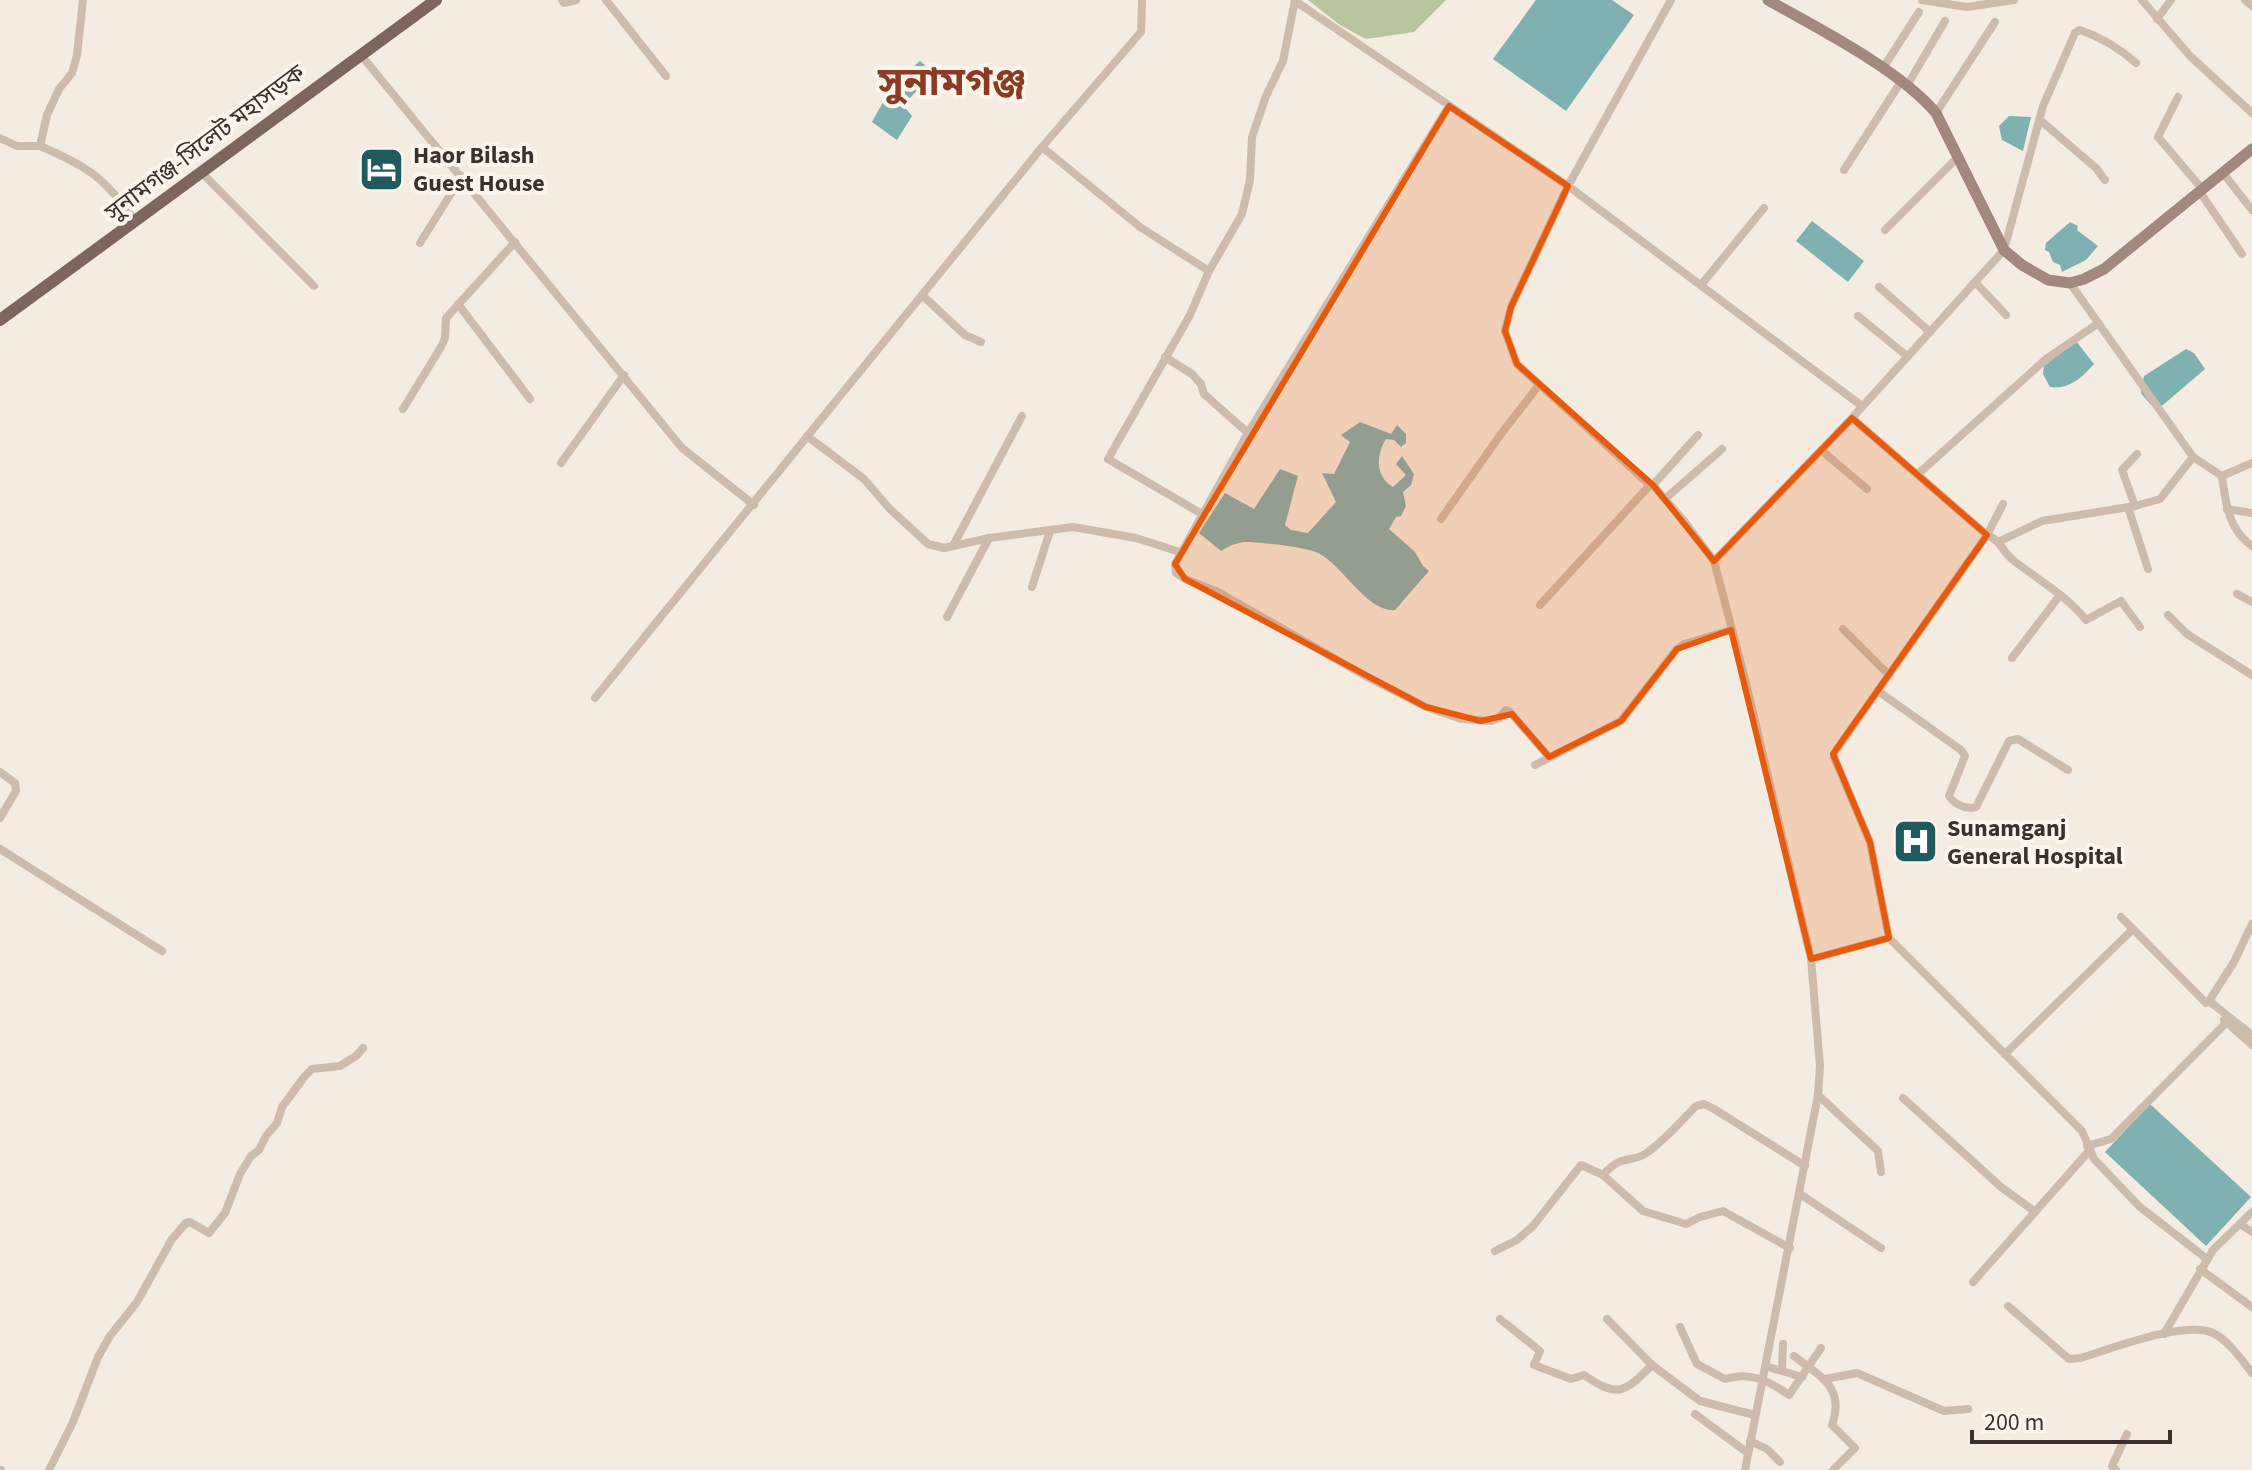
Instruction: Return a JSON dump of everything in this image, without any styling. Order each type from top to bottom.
[{"type":"main road","name":"সুনামগঞ্জ-সিলেট মহাসড়ক","points":[[0,320],[436,0]]},
{"type":"main road","points":[[1772,1],[1905,82],[1936,113],[2004,250],[2048,280],[2070,283],[2104,269],[2252,149]]},
{"type":"street","points":[[40,146],[47,115],[59,89],[72,73],[83,0]]},
{"type":"street","points":[[562,0],[564,3],[576,0]]},
{"type":"street","points":[[606,0],[666,76]]},
{"type":"street","points":[[595,698],[1042,147],[1141,32],[1142,0]]},
{"type":"street","points":[[1202,514],[1108,459],[1190,315],[1209,271],[1242,214],[1250,180],[1252,137],[1266,96],[1283,61],[1295,0],[1568,186],[1862,406]]},
{"type":"street","points":[[1671,0],[1568,186],[1511,307],[1505,331],[1517,364],[1666,498],[1714,561],[1811,959],[1820,1066],[1818,1095],[1745,1470]]},
{"type":"street","points":[[1922,0],[1967,7],[2014,0]]},
{"type":"street","points":[[2142,0],[2190,56],[2252,113]]},
{"type":"street","points":[[2157,19],[2171,0]]},
{"type":"street","points":[[2245,0],[2252,6]]},
{"type":"street","points":[[1883,68],[1919,12]]},
{"type":"street","points":[[1844,170],[1945,21]]},
{"type":"street","points":[[1936,113],[1995,22]]},
{"type":"street","points":[[1714,561],[1852,418],[2004,250],[2040,120],[2061,61],[2075,33],[2080,30],[2107,42],[2136,63]]},
{"type":"street","points":[[361,55],[682,448],[754,505]]},
{"type":"street","points":[[2178,97],[2158,137],[2201,191],[2242,254]]},
{"type":"street","points":[[1449,106],[1248,433],[1180,552],[1175,564],[1176,573],[1218,592],[1367,677],[1443,714],[1491,721],[1509,711],[1549,757]]},
{"type":"street","points":[[2040,120],[2096,168],[2105,180]]},
{"type":"street","points":[[0,138],[17,146],[40,146],[79,163],[100,177],[136,222]]},
{"type":"street","points":[[1042,147],[1140,227],[1209,271]]},
{"type":"street","points":[[1885,230],[1958,157]]},
{"type":"street","points":[[201,172],[314,286]]},
{"type":"street","points":[[2223,173],[2252,210]]},
{"type":"street","points":[[420,243],[462,176]]},
{"type":"street","points":[[1701,285],[1764,208]]},
{"type":"street","points":[[403,409],[441,347],[445,338],[446,318],[515,242]]},
{"type":"street","points":[[1975,282],[2006,315]]},
{"type":"street","points":[[2070,283],[2193,457],[2222,476],[2232,524],[2241,538],[2252,546]]},
{"type":"street","points":[[1879,287],[1930,332]]},
{"type":"street","points":[[922,295],[965,335],[981,342]]},
{"type":"street","points":[[458,304],[530,399]]},
{"type":"street","points":[[1858,316],[1907,356]]},
{"type":"street","points":[[1918,474],[2046,359],[2097,324]]},
{"type":"street","points":[[1165,357],[1192,374],[1201,384],[1204,394],[1248,433]]},
{"type":"street","points":[[561,463],[624,375]]},
{"type":"street","points":[[1441,519],[1539,385]]},
{"type":"street","points":[[953,546],[1022,416]]},
{"type":"street","points":[[1852,418],[1987,535],[2000,541],[2009,557],[2060,595],[2086,620],[2121,601],[2140,627]]},
{"type":"street","points":[[1540,605],[1698,435]]},
{"type":"street","points":[[807,436],[864,479],[890,509],[928,544],[944,548],[989,538],[1073,527],[1136,538],[1180,552]]},
{"type":"street","points":[[1666,498],[1722,449]]},
{"type":"street","points":[[1821,450],[1867,489]]},
{"type":"street","points":[[2137,454],[2122,470],[2148,569]]},
{"type":"street","points":[[2000,541],[2042,521],[2132,507],[2160,499],[2193,457]]},
{"type":"street","points":[[2222,476],[2252,463]]},
{"type":"street","points":[[2003,504],[1987,535],[1834,757],[1870,842],[1889,938],[2082,1131],[2088,1149],[2140,1207],[2207,1259]]},
{"type":"street","points":[[2227,509],[2252,513]]},
{"type":"street","points":[[1032,587],[1050,531]]},
{"type":"street","points":[[947,617],[989,538]]},
{"type":"street","points":[[2237,594],[2252,602]]},
{"type":"street","points":[[2012,658],[2060,595]]},
{"type":"street","points":[[2168,615],[2187,634],[2252,675]]},
{"type":"street","points":[[1843,629],[1889,675]]},
{"type":"street","points":[[1535,765],[1621,721],[1684,644],[1731,630]]},
{"type":"street","points":[[1878,691],[1961,750],[1965,756],[1949,796],[1952,801],[1969,809],[1976,807],[1983,796],[2009,741],[2018,739],[2068,770]]},
{"type":"street","points":[[0,772],[15,783],[16,791],[0,818]]},
{"type":"street","points":[[0,849],[162,951]]},
{"type":"street","points":[[2121,917],[2252,1045]]},
{"type":"street","points":[[2207,1002],[2234,962],[2252,925]]},
{"type":"street","points":[[2005,1054],[2132,930]]},
{"type":"street","points":[[1811,959],[1889,938]]},
{"type":"street","points":[[2207,1002],[2252,1035]]},
{"type":"street","points":[[1973,1282],[2004,1250],[2088,1149],[2111,1139],[2227,1022]]},
{"type":"street","points":[[49,1470],[73,1422],[98,1357],[137,1302],[172,1239],[190,1222],[209,1233],[225,1213],[240,1174],[251,1156],[259,1150],[277,1123],[282,1107],[305,1076],[312,1069],[340,1066],[363,1048]]},
{"type":"street","points":[[1818,1095],[1878,1151],[1881,1172]]},
{"type":"street","points":[[1903,1098],[2001,1187],[2034,1211]]},
{"type":"street","points":[[1603,1175],[1611,1165],[1623,1159],[1645,1155],[1696,1106],[1704,1104],[1805,1166]]},
{"type":"street","points":[[1495,1251],[1517,1240],[1533,1226],[1581,1165],[1603,1175],[1643,1211],[1686,1224],[1723,1211],[1790,1248]]},
{"type":"street","points":[[1800,1194],[1881,1248]]},
{"type":"street","points":[[2164,1334],[2207,1259],[2252,1212]]},
{"type":"street","points":[[2240,1224],[2252,1232]]},
{"type":"street","points":[[2200,1269],[2252,1307]]},
{"type":"street","points":[[2008,1306],[2069,1359],[2164,1334],[2203,1329],[2217,1334],[2252,1373]]},
{"type":"street","points":[[1500,1319],[1540,1351],[1534,1365],[1571,1379],[1584,1375],[1606,1390],[1628,1388],[1652,1365]]},
{"type":"street","points":[[1607,1319],[1652,1365],[1700,1401],[1755,1415]]},
{"type":"street","points":[[1680,1327],[1697,1364],[1725,1379],[1763,1378],[1789,1395],[1821,1348]]},
{"type":"street","points":[[1782,1369],[1783,1344]]},
{"type":"street","points":[[1794,1356],[1832,1388],[1838,1408],[1832,1425],[1855,1448],[1833,1470]]},
{"type":"street","points":[[1765,1363],[1802,1377]]},
{"type":"street","points":[[1825,1379],[1857,1373],[1944,1411],[1968,1409]]},
{"type":"street","points":[[1695,1414],[1748,1453]]},
{"type":"street","points":[[2116,1470],[2112,1466],[2115,1456],[2127,1434]]},
{"type":"street","points":[[1750,1441],[1767,1449],[1780,1462]]},
{"type":"highlighted area","points":[[1449,106],[1568,186],[1511,307],[1505,331],[1517,364],[1653,485],[1714,561],[1852,418],[1987,535],[1833,754],[1870,842],[1889,938],[1811,959],[1731,630],[1677,649],[1621,721],[1549,757],[1512,714],[1481,721],[1426,707],[1185,579],[1175,564]]},
{"type":"green space","points":[[1308,0],[1446,0],[1414,32],[1366,39],[1340,25]]},
{"type":"water","points":[[1536,0],[1612,0],[1634,15],[1566,111],[1493,59]]},
{"type":"water","points":[[920,61],[934,73],[903,105],[912,116],[897,140],[872,122],[893,89]]},
{"type":"water","points":[[2009,116],[2031,117],[2023,151],[2002,140],[1999,126]]},
{"type":"water","points":[[1812,221],[1864,261],[1848,282],[1796,241]]},
{"type":"water","points":[[2070,222],[2098,246],[2086,260],[2062,272],[2060,265],[2053,262],[2045,250],[2046,243]]},
{"type":"water","points":[[2076,341],[2094,364],[2074,382],[2063,387],[2050,387],[2043,374],[2044,366]]},
{"type":"water","points":[[2186,349],[2194,353],[2205,369],[2163,405],[2151,405],[2141,393],[2144,376]]},
{"type":"water","points":[[1360,422],[1391,434],[1397,425],[1406,434],[1406,443],[1401,447],[1394,440],[1386,439],[1383,445],[1379,465],[1387,483],[1393,487],[1406,475],[1396,464],[1402,456],[1414,474],[1411,485],[1403,492],[1406,506],[1389,529],[1415,552],[1429,571],[1395,610],[1375,604],[1318,553],[1244,542],[1221,551],[1199,533],[1225,493],[1254,509],[1280,469],[1298,476],[1285,525],[1291,530],[1308,533],[1336,502],[1322,473],[1334,474],[1350,442],[1341,435]]},
{"type":"water","points":[[2150,1104],[2251,1197],[2206,1246],[2105,1152]]},
{"type":"place","name":"Haor Bilash Guest House","points":[[382,169]]},
{"type":"place","name":"Sunamganj General Hospital","points":[[1916,842]]},
{"type":"district","name":"সুনামগঞ্জ","points":[[952,82]]}]
